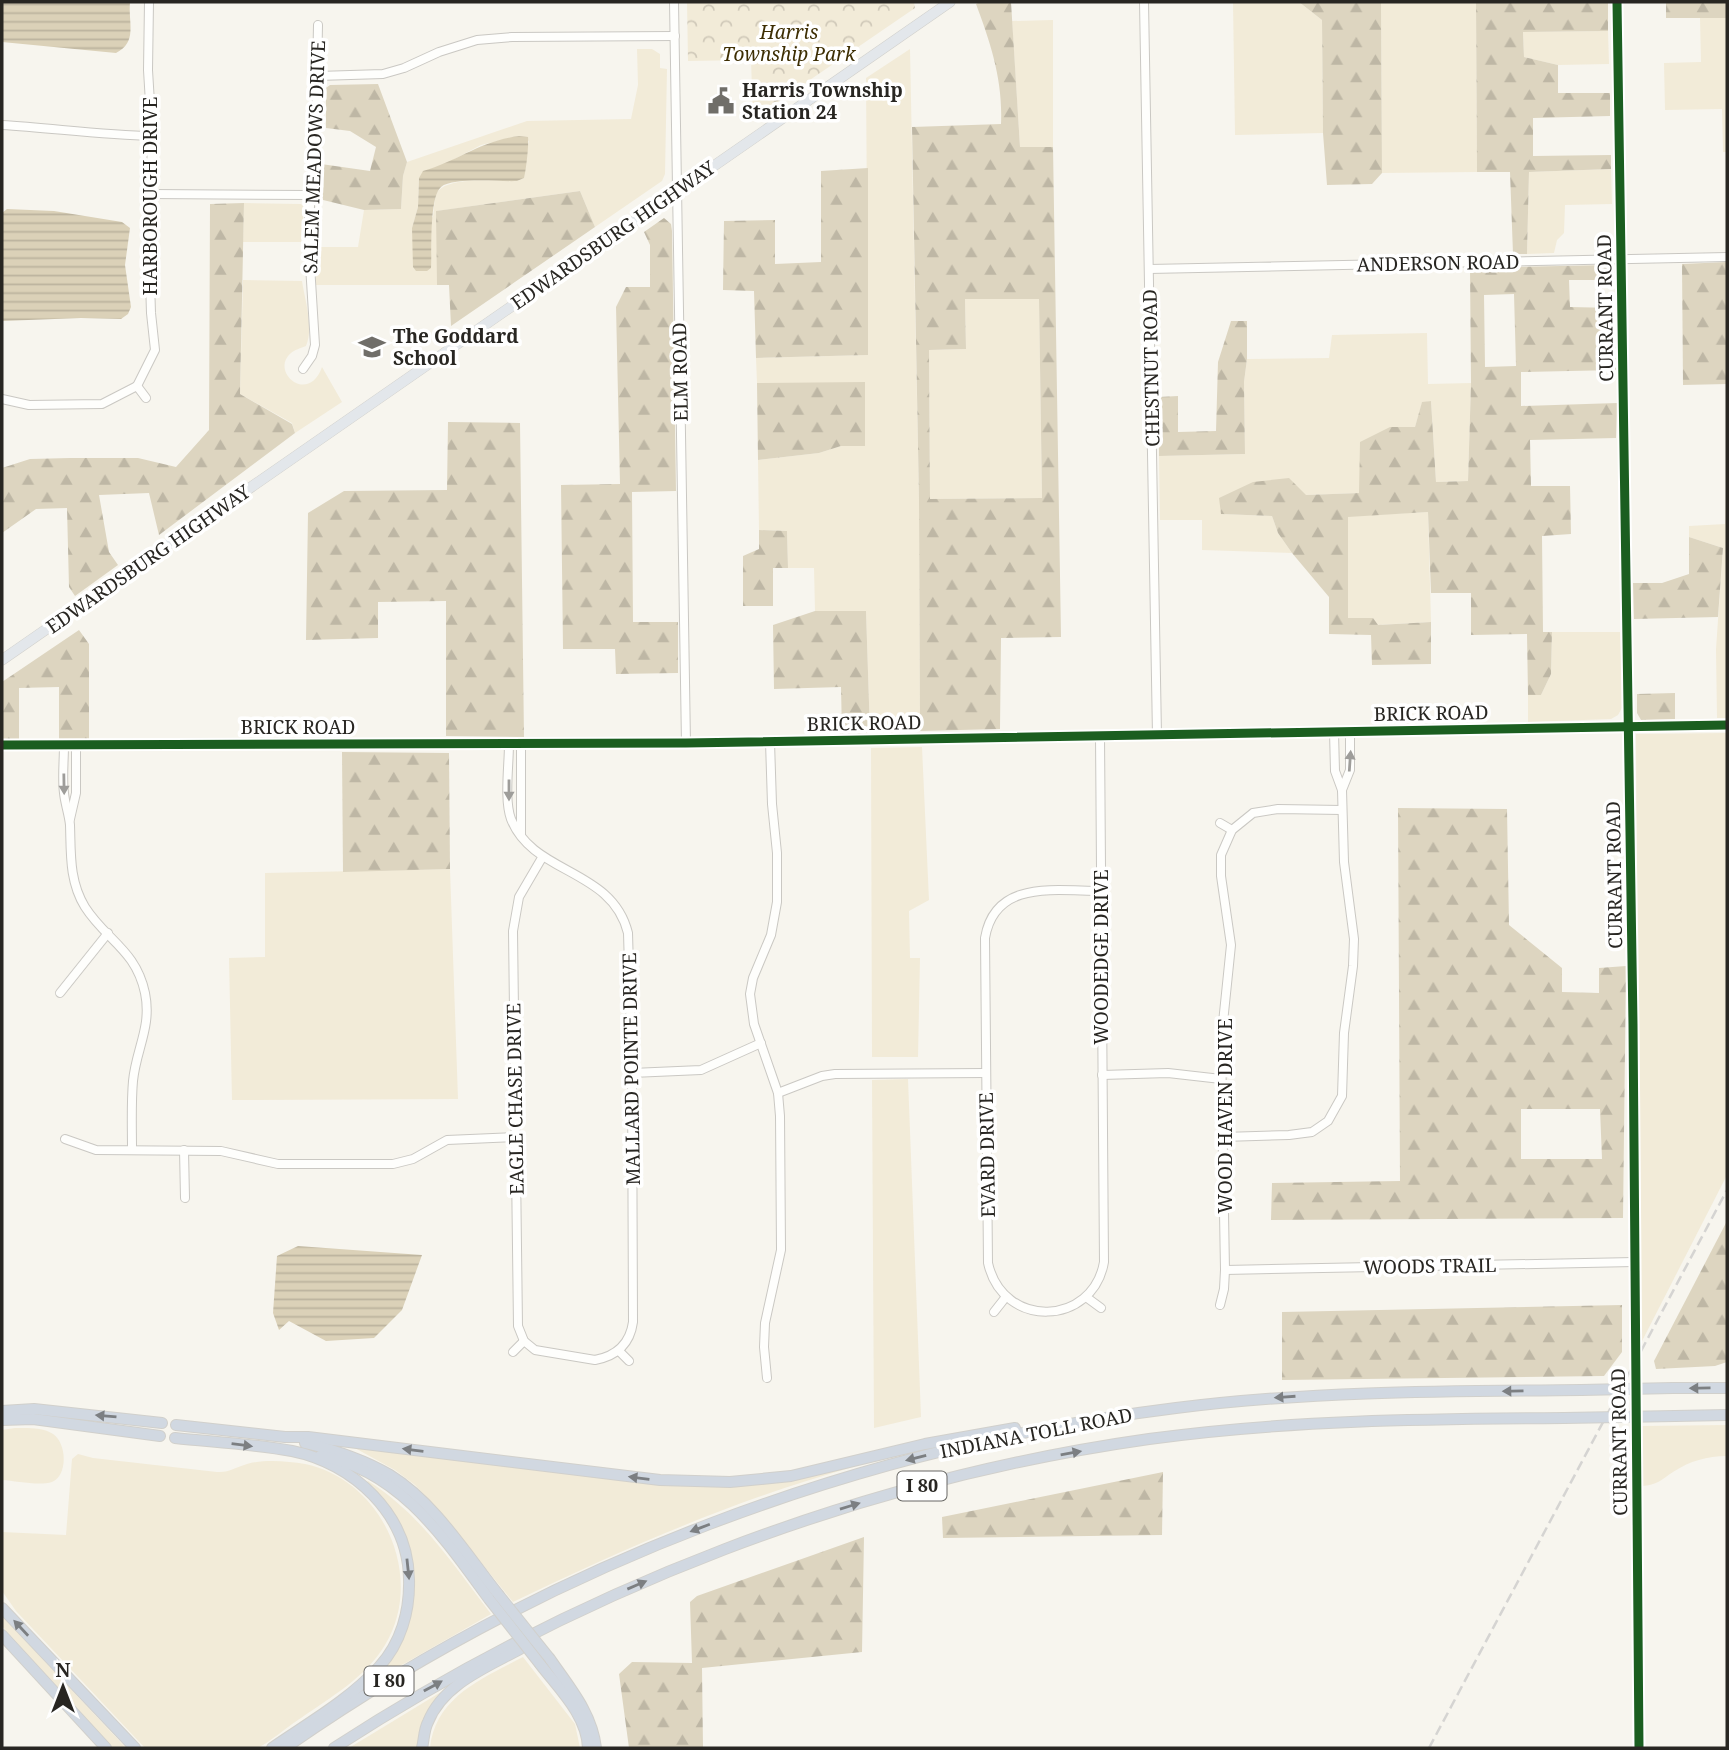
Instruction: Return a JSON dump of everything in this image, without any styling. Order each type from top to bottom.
[{"type":"highway","name":"INDIANA TOLL ROAD","points":[[285,1748],[358,1699],[497,1620],[564,1587],[695,1530],[802,1492],[901,1462],[1001,1438],[1179,1407],[1392,1392],[1727,1388]]},
{"type":"highway","points":[[2,1411],[34,1409],[162,1423]]},
{"type":"highway","name":"INDIANA TOLL ROAD","points":[[334,1748],[413,1697],[464,1669],[603,1600],[690,1562],[793,1524],[906,1490],[1029,1460],[1148,1440],[1241,1429],[1371,1421],[1727,1415]]},
{"type":"highway","points":[[2,1420],[33,1419],[160,1436]]},
{"type":"highway","points":[[176,1425],[308,1437],[660,1480],[730,1482],[791,1476],[925,1444],[1031,1425],[1093,1420]]},
{"type":"highway","points":[[285,1437],[348,1455],[392,1476],[433,1514],[494,1597],[586,1712],[596,1748]]},
{"type":"highway","points":[[175,1438],[334,1458],[371,1473],[405,1497],[494,1597]]},
{"type":"highway","points":[[272,1748],[360,1685],[380,1666],[397,1642],[405,1619],[409,1592],[409,1564],[401,1538],[391,1516],[375,1495],[351,1476],[325,1462],[293,1451]]},
{"type":"highway","points":[[422,1748],[427,1722],[440,1702],[461,1682],[564,1625],[603,1600]]},
{"type":"highway","points":[[2,1608],[135,1748]]},
{"type":"highway","points":[[2,1634],[106,1748]]},
{"type":"highway","points":[[545,1662],[580,1717],[588,1748]]},
{"type":"main road","name":"EDWARDSBURG HIGHWAY","points":[[2,660],[950,2]]},
{"type":"street","name":"HARBOROUGH DRIVE","points":[[137,386],[155,351],[149,248],[152,136],[148,70],[149,2]]},
{"type":"street","name":"ELM ROAD","points":[[674,2],[686,743]]},
{"type":"street","name":"CHESTNUT ROAD","points":[[1144,2],[1157,735]]},
{"type":"street","name":"CURRANT ROAD","points":[[1617,2],[1629,727],[1639,1748]]},
{"type":"street","name":"SALEM MEADOWS DRIVE","points":[[303,369],[312,356],[315,345],[308,245],[315,147],[318,25]]},
{"type":"street","points":[[318,75],[383,74],[477,40],[512,37],[675,36]]},
{"type":"street","points":[[2,125],[104,135],[152,136]]},
{"type":"street","points":[[151,194],[310,195]]},
{"type":"street","name":"ANDERSON ROAD","points":[[1149,269],[1727,257]]},
{"type":"street","points":[[2,399],[29,405],[102,404],[137,386],[146,398]]},
{"type":"street","name":"BRICK ROAD","points":[[2,745],[686,743],[1727,725]]},
{"type":"street","points":[[1223,1137],[1312,1132],[1328,1121],[1342,1096],[1344,1033],[1354,939],[1344,862],[1342,790],[1335,771],[1334,732]]},
{"type":"street","points":[[1342,790],[1350,770],[1350,732]]},
{"type":"street","name":"WOODEDGE DRIVE","points":[[1086,1297],[1097,1284],[1104,1262],[1100,736]]},
{"type":"street","points":[[767,1378],[765,1323],[781,1250],[778,1093],[751,1015],[750,994],[753,978],[771,935],[777,902],[777,853],[770,742]]},
{"type":"street","name":"MALLARD POINTE DRIVE","points":[[509,744],[511,818],[521,834],[543,856],[603,891],[622,916],[629,941],[634,1322],[628,1340],[619,1351]]},
{"type":"street","points":[[521,744],[521,834]]},
{"type":"street","points":[[64,746],[64,794],[70,822],[71,866],[77,889],[90,914],[131,958],[146,995],[147,1025],[133,1079],[132,1150]]},
{"type":"street","points":[[70,822],[76,793],[76,746]]},
{"type":"street","points":[[1220,823],[1232,830],[1247,816],[1261,810],[1342,810]]},
{"type":"street","name":"WOOD HAVEN DRIVE","points":[[1220,1305],[1225,1270],[1221,1042],[1231,945],[1220,866],[1224,844],[1232,830]]},
{"type":"street","name":"EAGLE CHASE DRIVE","points":[[526,1343],[518,1326],[513,922],[519,897],[543,856]]},
{"type":"street","name":"EVARD DRIVE","points":[[1006,1298],[995,1285],[988,1263],[985,938],[993,915],[1006,901],[1024,892],[1101,891]]},
{"type":"street","points":[[60,993],[108,933]]},
{"type":"street","points":[[632,1073],[701,1070],[761,1043]]},
{"type":"street","points":[[778,1093],[822,1076],[835,1074],[986,1073]]},
{"type":"street","points":[[1102,1074],[1168,1073],[1221,1079]]},
{"type":"street","points":[[65,1139],[96,1150],[221,1151],[278,1164],[393,1164],[413,1158],[447,1140],[515,1137]]},
{"type":"street","points":[[184,1150],[185,1198]]},
{"type":"street","name":"WOODS TRAIL","points":[[1225,1270],[1634,1262]]},
{"type":"street","points":[[994,1312],[1006,1298],[1022,1308],[1048,1311],[1070,1307],[1086,1297],[1101,1308]]},
{"type":"street","points":[[513,1352],[526,1343],[546,1352],[595,1360],[619,1351],[629,1361]]},
{"type":"green space","name":"Harris Township Park","points":[[687,2],[914,2],[915,8],[753,119],[751,60],[688,61]]},
{"type":"green space","points":[[1011,2],[1020,147],[1053,147],[1061,637],[1001,638],[1000,729],[920,731],[912,127],[1001,124],[995,63],[976,4]],"holes":[[[965,299],[1039,299],[1042,498],[930,499],[929,350],[966,349]]]},
{"type":"green space","points":[[1233,2],[1299,2],[1322,20],[1323,133],[1235,135]]},
{"type":"green space","points":[[1299,2],[1381,2],[1382,173],[1372,184],[1327,185],[1323,133],[1322,20]]},
{"type":"green space","points":[[1381,2],[1476,2],[1477,172],[1382,173]]},
{"type":"green space","points":[[1476,2],[1608,2],[1608,31],[1523,32],[1524,57],[1558,65],[1558,93],[1610,93],[1610,116],[1533,118],[1533,156],[1611,155],[1611,169],[1529,172],[1527,254],[1513,254],[1510,172],[1477,172]]},
{"type":"green space","points":[[1666,2],[1727,2],[1727,18],[1666,18]]},
{"type":"green space","points":[[1700,18],[1727,18],[1727,152],[1723,152],[1722,109],[1665,110],[1664,63],[1701,62]]},
{"type":"green space","points":[[1053,20],[1053,147],[1020,147],[1012,21]]},
{"type":"green space","points":[[1608,31],[1609,64],[1558,65],[1524,57],[1523,32]]},
{"type":"green space","points":[[637,49],[652,49],[660,54],[660,68],[667,69],[665,174],[662,181],[595,227],[580,191],[437,211],[437,285],[316,285],[315,247],[358,247],[364,210],[401,209],[403,176],[407,162],[527,121],[631,119],[638,85]],"holes":[[[519,136],[529,141],[524,178],[517,181],[472,181],[449,185],[436,195],[433,217],[412,228],[418,207],[419,178],[481,145]]]},
{"type":"green space","points":[[910,49],[919,500],[920,731],[870,733],[866,611],[815,611],[814,568],[788,568],[787,531],[759,530],[758,460],[819,453],[841,446],[865,446],[865,383],[757,383],[756,358],[868,355],[866,78]]},
{"type":"green space","points":[[378,84],[407,162],[403,176],[401,209],[364,210],[319,199],[321,164],[370,171],[376,147],[350,131],[326,128],[326,88],[330,85]]},
{"type":"green space","points":[[868,168],[868,355],[756,358],[754,291],[723,290],[724,221],[775,220],[775,264],[821,262],[821,171]]},
{"type":"green space","points":[[1611,169],[1612,204],[1565,205],[1564,233],[1557,240],[1554,253],[1527,254],[1529,172]]},
{"type":"green space","points":[[580,191],[595,227],[451,326],[449,285],[437,285],[436,211]]},
{"type":"green space","points":[[244,203],[301,204],[304,207],[301,242],[243,242]]},
{"type":"green space","points":[[244,203],[240,394],[292,424],[295,433],[159,535],[149,493],[99,495],[109,552],[118,565],[75,596],[69,587],[67,508],[36,509],[2,533],[2,468],[30,459],[70,458],[138,458],[176,467],[209,430],[210,204]]},
{"type":"green space","points":[[664,218],[671,224],[672,231],[676,491],[632,492],[633,622],[678,622],[678,673],[616,674],[615,649],[563,649],[561,485],[620,484],[616,307],[626,287],[650,287],[650,245],[644,232]]},
{"type":"green space","points":[[1727,262],[1727,384],[1683,385],[1682,264]]},
{"type":"green space","points":[[1609,265],[1613,270],[1613,280],[1569,280],[1570,307],[1614,308],[1616,370],[1521,372],[1521,406],[1617,403],[1616,438],[1530,440],[1531,486],[1570,486],[1571,534],[1542,536],[1543,632],[1552,632],[1551,674],[1541,695],[1528,695],[1527,634],[1471,635],[1471,593],[1431,593],[1428,512],[1348,517],[1348,618],[1373,618],[1378,625],[1431,622],[1431,664],[1372,665],[1371,635],[1329,634],[1329,597],[1292,553],[1278,533],[1272,516],[1221,514],[1219,498],[1253,482],[1289,478],[1306,495],[1359,493],[1360,442],[1390,427],[1415,427],[1422,402],[1431,401],[1436,482],[1468,481],[1470,268]],"holes":[[[1514,294],[1516,366],[1485,367],[1484,295]]]},
{"type":"green space","points":[[243,280],[302,281],[308,314],[308,339],[306,346],[291,353],[285,361],[285,369],[293,381],[309,384],[322,367],[342,402],[295,433],[292,423],[240,394]]},
{"type":"green space","points":[[965,299],[1039,299],[1042,498],[930,499],[929,350],[966,349]]},
{"type":"green space","points":[[1231,321],[1247,321],[1245,454],[1159,456],[1159,397],[1178,396],[1178,432],[1216,431],[1218,362]]},
{"type":"green space","points":[[1427,333],[1428,384],[1471,383],[1468,481],[1436,482],[1431,401],[1422,403],[1415,427],[1390,427],[1359,493],[1306,495],[1221,514],[1272,516],[1278,533],[1292,553],[1202,550],[1202,520],[1160,520],[1159,456],[1245,454],[1244,382],[1247,359],[1329,358],[1332,335]]},
{"type":"green space","points":[[865,382],[865,446],[841,446],[819,453],[758,460],[757,383]]},
{"type":"green space","points":[[448,422],[520,423],[524,737],[446,736],[446,601],[378,602],[378,638],[306,640],[308,513],[344,491],[447,490]]},
{"type":"green space","points":[[1727,461],[1727,718],[1717,718],[1716,649],[1723,548],[1689,537],[1689,526],[1725,524]]},
{"type":"green space","points":[[1428,512],[1431,622],[1377,625],[1373,618],[1348,618],[1348,516]]},
{"type":"green space","points":[[759,530],[787,531],[788,568],[773,568],[773,606],[743,606],[743,556],[759,549]]},
{"type":"green space","points":[[1689,537],[1723,548],[1718,617],[1634,619],[1633,583],[1662,583],[1689,574]]},
{"type":"green space","points":[[815,611],[866,611],[870,733],[842,734],[841,687],[774,689],[773,625]]},
{"type":"green space","points":[[79,630],[89,644],[89,739],[59,739],[59,687],[19,688],[19,739],[2,739],[2,682]]},
{"type":"green space","points":[[1552,632],[1620,632],[1623,706],[1618,715],[1611,719],[1528,722],[1528,695],[1541,695],[1551,674]]},
{"type":"green space","points":[[1675,693],[1675,719],[1641,720],[1637,713],[1637,694]]},
{"type":"green space","points":[[1727,733],[1727,1175],[1639,1347],[1636,734]]},
{"type":"green space","points":[[922,747],[929,900],[909,911],[910,958],[920,958],[918,1057],[872,1057],[871,748]]},
{"type":"green space","points":[[342,752],[449,753],[450,869],[343,872]]},
{"type":"green space","points":[[1398,808],[1507,809],[1509,925],[1562,968],[1562,992],[1599,993],[1599,968],[1626,966],[1623,1218],[1271,1220],[1272,1183],[1400,1181]],"holes":[[[1521,1109],[1600,1109],[1602,1159],[1521,1159]]]},
{"type":"green space","points":[[450,869],[458,1099],[232,1100],[229,958],[265,957],[265,873]]},
{"type":"green space","points":[[908,1079],[921,1417],[874,1428],[872,1080]]},
{"type":"green space","points":[[1727,1221],[1727,1362],[1715,1366],[1656,1369],[1654,1361]]},
{"type":"green space","points":[[1622,1305],[1622,1352],[1604,1376],[1282,1380],[1282,1312]]},
{"type":"green space","points":[[1727,1425],[1727,1456],[1692,1462],[1655,1483],[1642,1486],[1642,1426]]},
{"type":"green space","points":[[2,1430],[45,1430],[58,1438],[64,1459],[57,1479],[41,1484],[2,1480]]},
{"type":"green space","points":[[353,1447],[678,1486],[853,1467],[809,1480],[680,1527],[513,1602],[415,1485],[395,1470]]},
{"type":"green space","points":[[78,1454],[217,1472],[229,1471],[254,1462],[283,1461],[305,1464],[333,1474],[356,1489],[375,1510],[390,1535],[398,1562],[401,1590],[397,1618],[385,1645],[368,1667],[347,1686],[257,1748],[145,1748],[16,1611],[2,1591],[2,1532],[66,1535],[72,1459]]},
{"type":"green space","points":[[1163,1472],[1162,1535],[943,1538],[942,1517]]},
{"type":"green space","points":[[368,1481],[387,1494],[420,1525],[491,1614],[372,1682],[395,1650],[411,1560],[366,1483]]},
{"type":"green space","points":[[864,1537],[862,1652],[702,1668],[703,1748],[629,1748],[619,1674],[632,1662],[692,1663],[690,1602],[697,1596]]},
{"type":"green space","points":[[2,1616],[126,1748],[112,1748],[2,1626]]},
{"type":"green space","points":[[523,1657],[575,1724],[580,1748],[430,1748],[434,1730],[451,1702],[477,1682]]},
{"type":"green space","points":[[441,1692],[418,1748],[349,1748]]},
{"type":"shaded area","points":[[2,2],[130,2],[130,38],[123,49],[116,53],[2,42]]},
{"type":"shaded area","points":[[519,136],[528,137],[524,178],[517,181],[456,182],[441,187],[433,213],[431,268],[427,271],[416,271],[413,267],[412,228],[418,207],[419,178],[423,171],[492,142]]},
{"type":"shaded area","points":[[7,209],[54,211],[122,222],[130,228],[125,265],[131,307],[128,314],[121,319],[2,321],[2,213]]},
{"type":"shaded area","points":[[298,1246],[422,1255],[402,1310],[374,1338],[326,1341],[289,1321],[279,1330],[273,1313],[277,1256]]},
{"type":"railway","points":[[1429,1748],[1727,1190]]},
{"type":"cycle path","points":[[1617,2],[1633,1024],[1639,1748]]},
{"type":"cycle path","points":[[2,745],[686,743],[1727,725]]},
{"type":"place","name":"Harris Township Station 24","points":[[721,101]]},
{"type":"place","name":"The Goddard School","points":[[372,347]]}]
